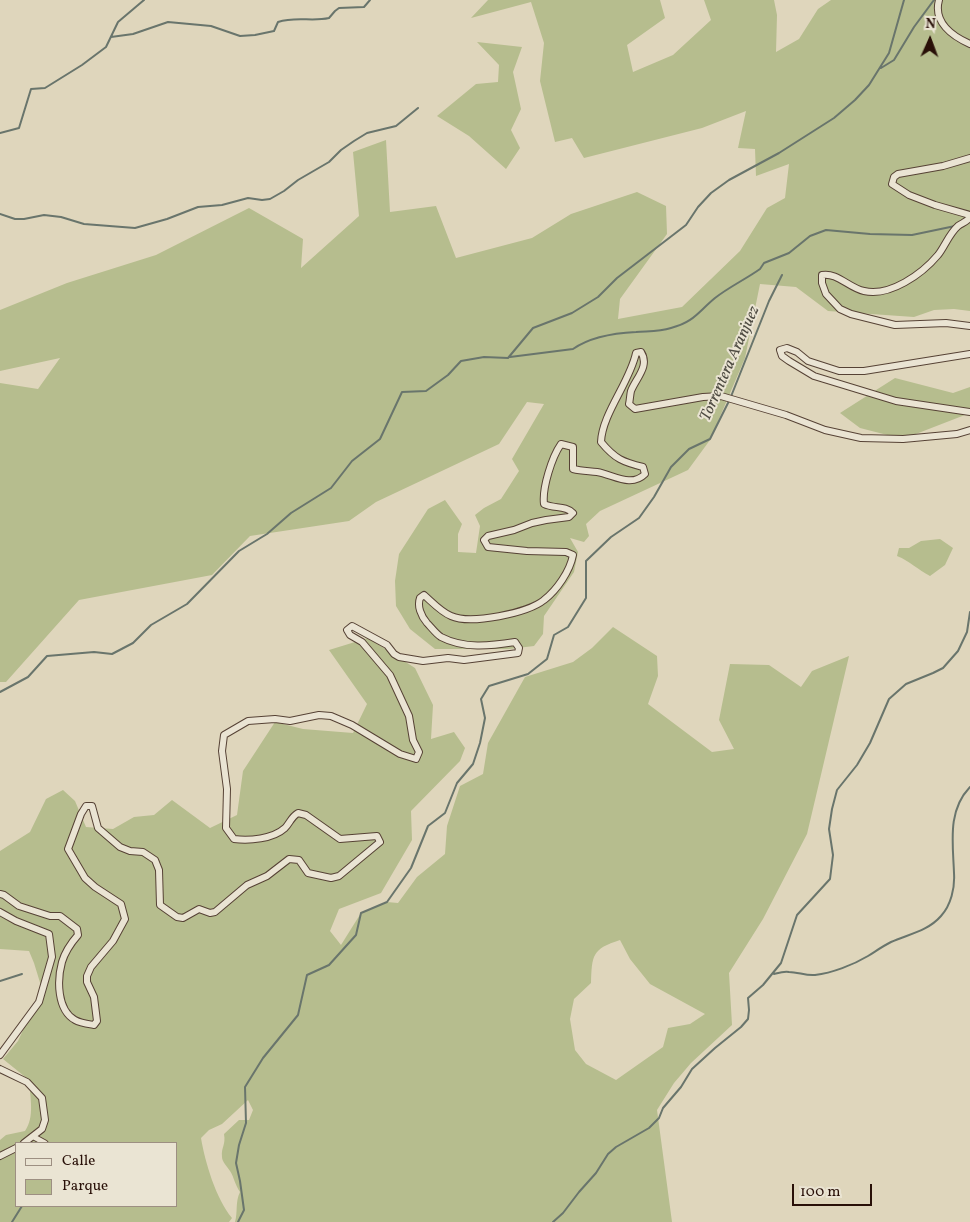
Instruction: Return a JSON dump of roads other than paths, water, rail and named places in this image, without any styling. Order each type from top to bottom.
[{"type":"street","points":[[939,0],[937,7],[944,27],[970,44]]},
{"type":"street","points":[[970,158],[936,168],[898,174],[894,177],[892,184],[909,195],[970,216],[969,220],[958,226],[939,254],[929,264],[910,278],[889,289],[872,292],[862,291],[829,274],[822,276],[822,283],[826,294],[840,310],[851,314],[894,325],[946,323],[970,326]]},
{"type":"street","points":[[970,354],[864,371],[839,371],[808,361],[797,352],[787,348],[780,350],[782,356],[814,376],[896,401],[970,412]]},
{"type":"street","points":[[0,894],[19,906],[50,916],[60,916],[77,929],[78,935],[62,962],[61,1002],[67,1013],[76,1021],[94,1025],[97,1021],[97,1014],[94,997],[87,982],[87,976],[91,967],[113,941],[125,919],[121,904],[85,878],[68,848],[86,806],[92,806],[98,828],[120,847],[130,851],[143,852],[155,860],[159,870],[160,906],[177,917],[183,918],[199,909],[210,913],[215,912],[247,885],[267,876],[290,858],[299,860],[308,873],[331,878],[339,876],[380,842],[377,836],[340,839],[306,815],[298,813],[293,816],[285,828],[273,834],[242,840],[234,839],[226,828],[227,789],[222,751],[224,735],[248,721],[275,719],[290,721],[319,715],[331,716],[352,725],[400,754],[416,759],[419,752],[413,740],[408,716],[390,675],[362,642],[350,635],[347,630],[352,626],[359,628],[387,645],[399,657],[423,660],[448,658],[464,660],[518,653],[515,642],[476,646],[460,644],[440,636],[425,620],[418,605],[420,598],[424,595],[451,616],[464,620],[487,619],[536,606],[546,599],[571,564],[573,555],[566,552],[527,551],[488,546],[484,540],[488,536],[514,530],[532,523],[569,518],[574,513],[569,508],[551,507],[544,504],[542,493],[556,451],[561,444],[573,447],[573,469],[596,472],[628,480],[640,479],[645,474],[643,467],[623,462],[610,454],[601,442],[601,435],[616,397],[628,376],[636,353],[641,352],[644,357],[644,366],[631,392],[629,404],[635,409],[703,397],[721,396],[786,415],[825,430],[860,438],[903,439],[957,434],[970,430]]},
{"type":"street","points":[[0,912],[16,921],[49,934],[52,957],[38,1002],[0,1055]]},
{"type":"street","points":[[0,1069],[27,1082],[42,1098],[45,1120],[42,1129],[26,1142]]},
{"type":"street","points":[[34,1137],[43,1142]]},
{"type":"street","points":[[0,1156],[15,1148]]},
{"type":"waterway","points":[[0,133],[19,128],[31,89],[45,88],[82,65],[106,47],[118,22],[144,0]]},
{"type":"waterway","points":[[111,37],[133,34],[168,22],[211,26],[240,36],[255,35],[274,31],[278,22],[291,19],[329,18],[339,8],[364,7],[370,0]]},
{"type":"waterway","points":[[0,692],[28,677],[47,656],[94,652],[112,654],[133,643],[151,625],[187,604],[239,551],[267,534],[291,513],[331,488],[352,461],[380,439],[402,392],[426,391],[448,375],[461,361],[484,357],[508,358],[533,328],[572,313],[598,297],[617,278],[686,225],[698,207],[711,193],[729,180],[779,153],[834,118],[869,85],[889,53],[904,0]]},
{"type":"waterway","points":[[881,68],[894,60],[914,27],[934,0]]},
{"type":"waterway","points":[[0,214],[15,219],[44,215],[61,217],[84,224],[135,228],[167,219],[198,207],[222,205],[248,198],[270,199],[329,162],[341,150],[367,133],[396,126],[418,108]]},
{"type":"waterway","points":[[510,357],[573,349],[587,341],[603,336],[662,330],[679,326],[695,316],[720,294],[760,269],[764,263],[789,253],[810,236],[826,230],[912,235],[955,226]]},
{"type":"waterway","name":"Torrentera Aranjuez","points":[[238,1222],[244,1210],[236,1163],[246,1123],[245,1087],[263,1058],[298,1015],[307,975],[329,965],[356,935],[361,913],[387,902],[411,868],[428,826],[445,813],[457,783],[473,764],[485,718],[481,699],[489,686],[528,674],[547,659],[554,635],[568,627],[586,598],[586,561],[611,537],[639,518],[654,497],[671,467],[689,449],[710,439],[730,399],[769,301],[782,275]]},
{"type":"waterway","points":[[553,1222],[563,1213],[596,1173],[608,1154],[616,1147],[649,1128],[659,1118],[663,1108],[681,1087],[692,1069],[748,1019],[748,998],[763,985],[781,963],[797,915],[830,879],[833,855],[829,829],[837,790],[857,765],[870,743],[889,699],[906,684],[943,668],[958,651],[967,632],[970,612]]},
{"type":"waterway","points":[[774,974],[787,972],[815,975],[835,970],[856,962],[891,942],[924,929],[936,921],[944,912],[952,896],[954,879],[953,828],[958,806],[970,787]]},
{"type":"waterway","points":[[0,981],[22,974]]},
{"type":"waterway","points":[[12,1222],[21,1207]]}]
